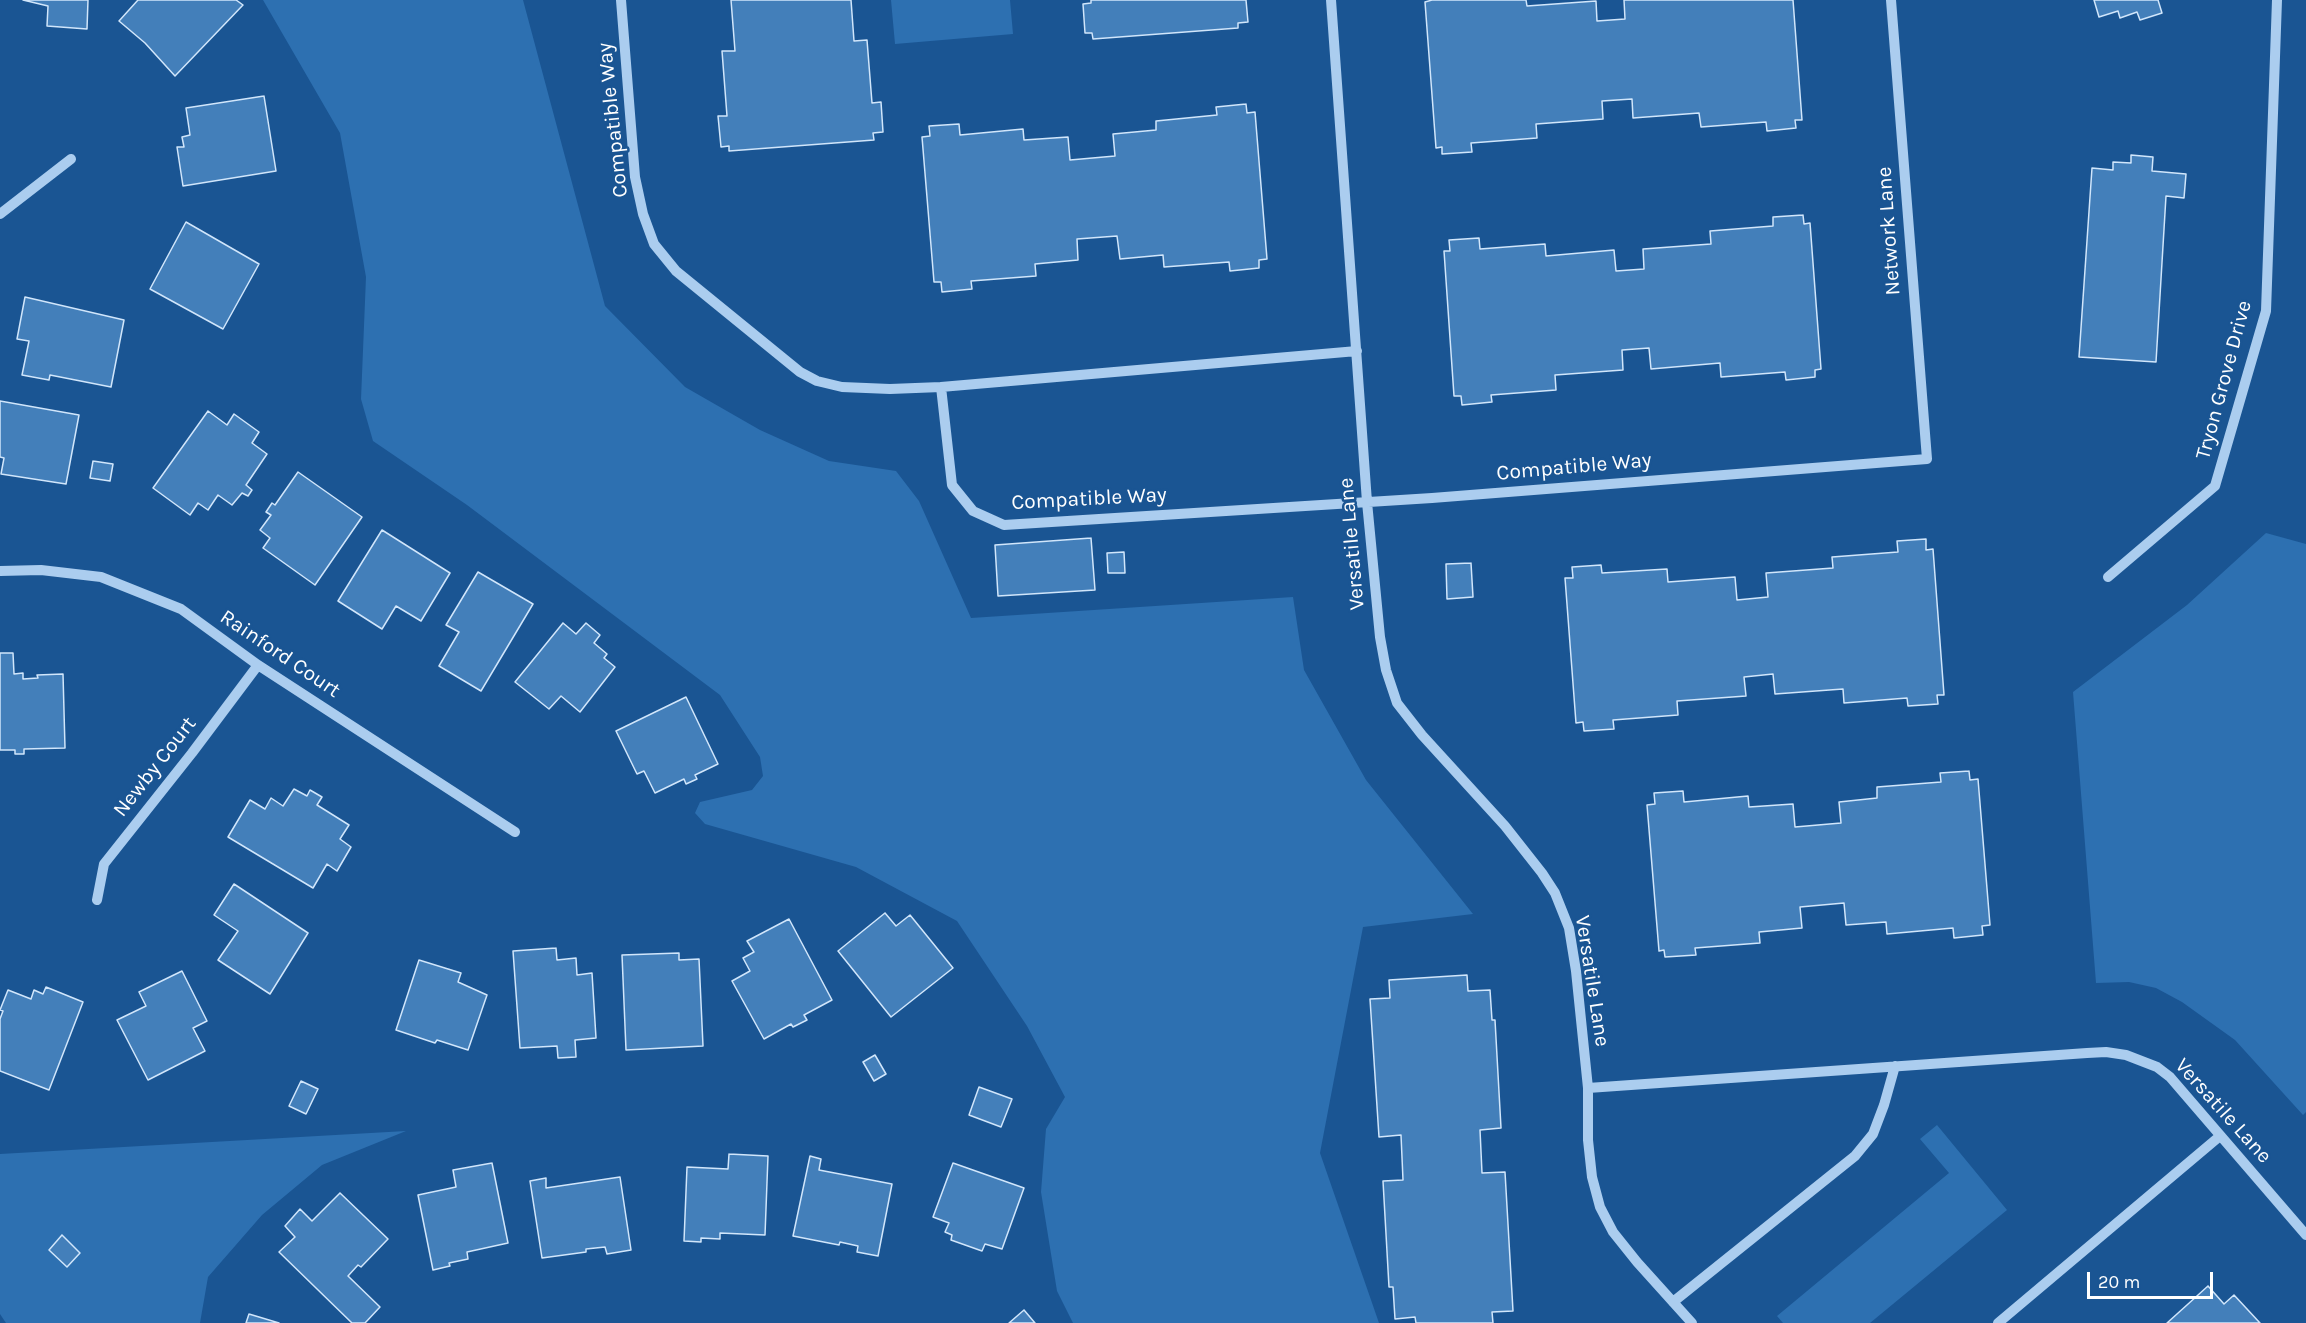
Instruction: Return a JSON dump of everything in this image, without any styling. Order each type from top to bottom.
[{"type":"street","name":"Compatible Way","points":[[621,0],[635,177],[643,214],[654,244],[676,271],[800,372],[817,381],[842,387],[890,389],[941,387],[952,485],[973,511],[1004,525],[1367,502],[1927,459]]},
{"type":"street","name":"Versatile Lane","points":[[1331,0],[1367,502],[1380,638],[1386,670],[1397,703],[1422,735],[1505,826],[1555,893],[1569,928],[1576,971],[1588,1088],[2087,1053],[2106,1052],[2126,1055],[2157,1067],[2170,1077],[2306,1235]]},
{"type":"street","name":"Network Lane","points":[[1891,0],[1927,459]]},
{"type":"street","name":"Tryon Grove Drive","points":[[2108,577],[2215,486],[2266,311],[2277,0]]},
{"type":"street","points":[[0,214],[71,159]]},
{"type":"street","points":[[941,387],[1357,351]]},
{"type":"street","name":"Rainford Court","points":[[0,571],[41,570],[101,577],[181,609],[258,665],[515,832]]},
{"type":"street","name":"Newby Court","points":[[97,900],[104,864],[258,665]]},
{"type":"street","points":[[1673,1302],[1855,1156],[1873,1134],[1895,1066]]},
{"type":"street","points":[[1588,1088],[1592,1177],[1600,1208],[1613,1232],[1692,1323]]},
{"type":"street","points":[[1998,1323],[2220,1136]]},
{"type":"shaded area","points":[[263,0],[523,0],[605,306],[685,387],[760,430],[829,461],[896,471],[919,501],[971,618],[1293,597],[1304,670],[1366,780],[1473,914],[1363,927],[1320,1153],[1379,1323],[1073,1323],[1057,1291],[1041,1192],[1046,1129],[1065,1097],[1027,1026],[957,921],[856,867],[705,824],[695,813],[700,802],[752,790],[763,776],[760,757],[720,695],[467,505],[373,441],[361,399],[366,277],[340,133]]},
{"type":"shaded area","points":[[891,0],[1010,0],[1013,34],[895,44]]},
{"type":"shaded area","points":[[2266,533],[2306,544],[2306,1112],[2303,1115],[2235,1040],[2182,1002],[2156,988],[2129,982],[2096,983],[2073,692],[2187,605]]},
{"type":"shaded area","points":[[1937,1125],[2007,1210],[1870,1323],[1783,1323],[1777,1316],[1949,1173],[1920,1139]]},
{"type":"shaded area","points":[[406,1131],[322,1165],[262,1215],[208,1277],[200,1323],[6,1323],[0,1314],[0,1154]]},
{"type":"building","points":[[23,0],[88,0],[87,29],[47,26],[48,6]]},
{"type":"building","points":[[138,0],[236,0],[243,5],[175,76],[145,43],[119,21]]},
{"type":"building","points":[[731,0],[851,0],[854,41],[867,40],[872,103],[881,102],[883,132],[873,133],[874,140],[729,151],[729,146],[721,147],[718,116],[727,116],[722,51],[735,51]]},
{"type":"building","points":[[1091,0],[1246,0],[1248,22],[1238,23],[1238,28],[1093,39],[1092,33],[1085,33],[1083,4],[1091,3]]},
{"type":"building","points":[[1432,0],[1526,0],[1527,6],[1596,1],[1597,21],[1625,19],[1624,0],[1793,0],[1802,120],[1795,120],[1796,128],[1767,131],[1766,122],[1701,127],[1699,113],[1633,118],[1632,99],[1602,101],[1603,119],[1536,124],[1537,138],[1471,143],[1472,152],[1442,154],[1442,147],[1436,148],[1425,2]]},
{"type":"building","points":[[2094,0],[2158,0],[2162,13],[2140,20],[2137,12],[2120,18],[2118,11],[2099,17]]},
{"type":"building","points":[[264,96],[276,171],[183,186],[177,147],[184,147],[182,137],[190,135],[186,108]]},
{"type":"building","points":[[1246,104],[1247,113],[1255,112],[1267,259],[1259,260],[1259,268],[1230,271],[1229,262],[1164,267],[1163,255],[1120,259],[1117,236],[1077,239],[1078,260],[1035,264],[1036,276],[971,281],[972,289],[942,292],[941,282],[934,282],[922,137],[930,136],[929,126],[959,124],[960,135],[1023,129],[1024,140],[1068,137],[1070,160],[1115,156],[1113,134],[1156,130],[1156,121],[1217,115],[1216,107]]},
{"type":"building","points":[[2131,155],[2153,157],[2152,171],[2186,174],[2184,198],[2166,196],[2156,362],[2079,357],[2092,168],[2113,170],[2113,162],[2131,163]]},
{"type":"building","points":[[1803,215],[1804,224],[1810,223],[1821,369],[1815,370],[1815,377],[1786,380],[1785,372],[1721,377],[1720,363],[1651,369],[1649,348],[1622,350],[1623,370],[1555,375],[1556,390],[1491,395],[1492,402],[1462,405],[1461,396],[1454,396],[1444,251],[1450,251],[1449,240],[1479,238],[1480,249],[1545,244],[1546,256],[1614,250],[1616,271],[1644,269],[1643,249],[1711,244],[1710,231],[1773,226],[1773,217]]},
{"type":"building","points":[[186,222],[259,264],[223,329],[150,289]]},
{"type":"building","points":[[25,297],[124,320],[111,387],[50,375],[49,380],[22,375],[29,341],[17,339]]},
{"type":"building","points":[[0,401],[79,415],[66,484],[1,474],[4,458],[0,457]]},
{"type":"building","points":[[208,411],[227,425],[234,414],[259,432],[252,443],[267,454],[246,485],[252,490],[248,496],[242,493],[232,505],[218,495],[208,510],[198,503],[190,515],[153,488]]},
{"type":"building","points":[[93,461],[113,464],[110,481],[90,478]]},
{"type":"building","points":[[298,472],[362,517],[315,585],[263,548],[270,538],[260,530],[271,515],[266,512],[272,503],[275,505]]},
{"type":"building","points":[[382,530],[450,573],[421,621],[396,606],[382,629],[338,601]]},
{"type":"building","points":[[1091,538],[1095,590],[998,596],[995,545]]},
{"type":"building","points":[[1926,539],[1926,550],[1933,549],[1944,695],[1937,695],[1938,704],[1908,706],[1907,698],[1844,703],[1843,689],[1775,694],[1773,674],[1744,677],[1746,696],[1677,701],[1678,715],[1613,720],[1614,729],[1584,731],[1583,722],[1576,723],[1565,578],[1573,578],[1572,567],[1601,565],[1602,573],[1667,569],[1668,582],[1735,577],[1737,600],[1768,597],[1766,573],[1833,568],[1832,557],[1898,552],[1897,541]]},
{"type":"building","points":[[1124,552],[1125,573],[1108,573],[1107,553]]},
{"type":"building","points":[[1471,563],[1473,597],[1447,599],[1446,564]]},
{"type":"building","points":[[478,572],[533,604],[481,691],[439,666],[459,632],[446,625]]},
{"type":"building","points":[[563,623],[576,634],[586,623],[600,635],[594,643],[607,654],[604,658],[615,667],[580,712],[561,696],[549,709],[515,682]]},
{"type":"building","points":[[0,653],[13,653],[14,674],[23,673],[23,679],[38,678],[37,675],[63,674],[65,748],[24,749],[24,754],[15,754],[15,750],[0,750]]},
{"type":"building","points":[[686,697],[718,764],[695,775],[697,779],[686,784],[684,779],[655,793],[644,771],[637,774],[616,731]]},
{"type":"building","points":[[1969,771],[1970,780],[1978,779],[1990,925],[1982,926],[1983,935],[1954,938],[1953,928],[1887,934],[1886,922],[1846,925],[1844,903],[1800,907],[1802,928],[1759,932],[1760,943],[1695,948],[1696,955],[1665,957],[1664,950],[1659,951],[1647,805],[1655,804],[1654,793],[1683,791],[1684,802],[1748,796],[1749,807],[1793,804],[1795,827],[1841,823],[1839,802],[1877,798],[1877,787],[1941,782],[1940,773]]},
{"type":"building","points":[[294,789],[307,796],[310,790],[322,797],[317,805],[349,825],[340,839],[351,847],[337,871],[327,864],[313,888],[228,837],[250,800],[265,809],[271,798],[283,806]]},
{"type":"building","points":[[234,884],[308,933],[270,994],[218,960],[238,931],[214,915]]},
{"type":"building","points":[[885,913],[896,926],[910,915],[953,968],[891,1017],[838,951]]},
{"type":"building","points":[[789,919],[832,1000],[804,1015],[807,1020],[793,1027],[791,1024],[764,1039],[732,981],[750,971],[743,958],[754,952],[747,941]]},
{"type":"building","points":[[556,948],[557,960],[576,958],[577,975],[592,973],[596,1038],[575,1040],[576,1057],[558,1058],[557,1046],[520,1048],[513,951]]},
{"type":"building","points":[[679,953],[679,960],[699,959],[703,1046],[626,1050],[622,955]]},
{"type":"building","points":[[419,960],[461,973],[458,982],[487,995],[468,1050],[437,1040],[435,1043],[396,1030]]},
{"type":"building","points":[[182,971],[207,1021],[193,1028],[205,1051],[148,1080],[117,1020],[146,1006],[139,992]]},
{"type":"building","points":[[1467,975],[1468,991],[1490,990],[1492,1020],[1495,1020],[1501,1128],[1480,1130],[1482,1173],[1505,1172],[1513,1311],[1492,1312],[1493,1323],[1416,1323],[1415,1317],[1395,1319],[1393,1287],[1389,1287],[1383,1181],[1403,1180],[1401,1135],[1379,1137],[1370,999],[1390,998],[1389,980]]},
{"type":"building","points":[[46,987],[83,1002],[49,1090],[0,1071],[0,1019],[3,1011],[0,1010],[8,990],[31,999],[34,990],[43,994]]},
{"type":"building","points":[[875,1055],[886,1074],[874,1081],[863,1062]]},
{"type":"building","points":[[301,1081],[318,1089],[306,1114],[289,1106]]},
{"type":"building","points":[[979,1087],[1012,1099],[1001,1127],[969,1115]]},
{"type":"building","points":[[729,1154],[768,1156],[765,1235],[720,1233],[720,1239],[701,1238],[701,1242],[684,1241],[687,1167],[728,1169]]},
{"type":"building","points":[[810,1156],[821,1159],[819,1170],[892,1184],[878,1256],[857,1252],[858,1246],[840,1242],[839,1245],[793,1236]]},
{"type":"building","points":[[492,1163],[508,1243],[467,1252],[468,1259],[449,1263],[450,1266],[433,1270],[418,1195],[456,1187],[453,1170]]},
{"type":"building","points":[[953,1163],[1024,1188],[1002,1249],[985,1244],[982,1251],[951,1240],[952,1235],[945,1232],[949,1223],[933,1217]]},
{"type":"building","points":[[620,1177],[631,1250],[607,1254],[605,1247],[542,1258],[530,1181],[546,1178],[546,1188]]},
{"type":"building","points":[[340,1193],[388,1239],[361,1267],[358,1265],[348,1276],[380,1307],[365,1323],[352,1323],[279,1252],[295,1237],[285,1226],[300,1209],[312,1221]]},
{"type":"building","points":[[62,1235],[80,1253],[67,1267],[49,1250]]},
{"type":"building","points":[[2208,1286],[2224,1304],[2234,1295],[2260,1323],[2167,1323]]},
{"type":"building","points":[[1024,1310],[1035,1323],[1009,1323]]},
{"type":"building","points":[[249,1314],[279,1323],[246,1323]]}]
